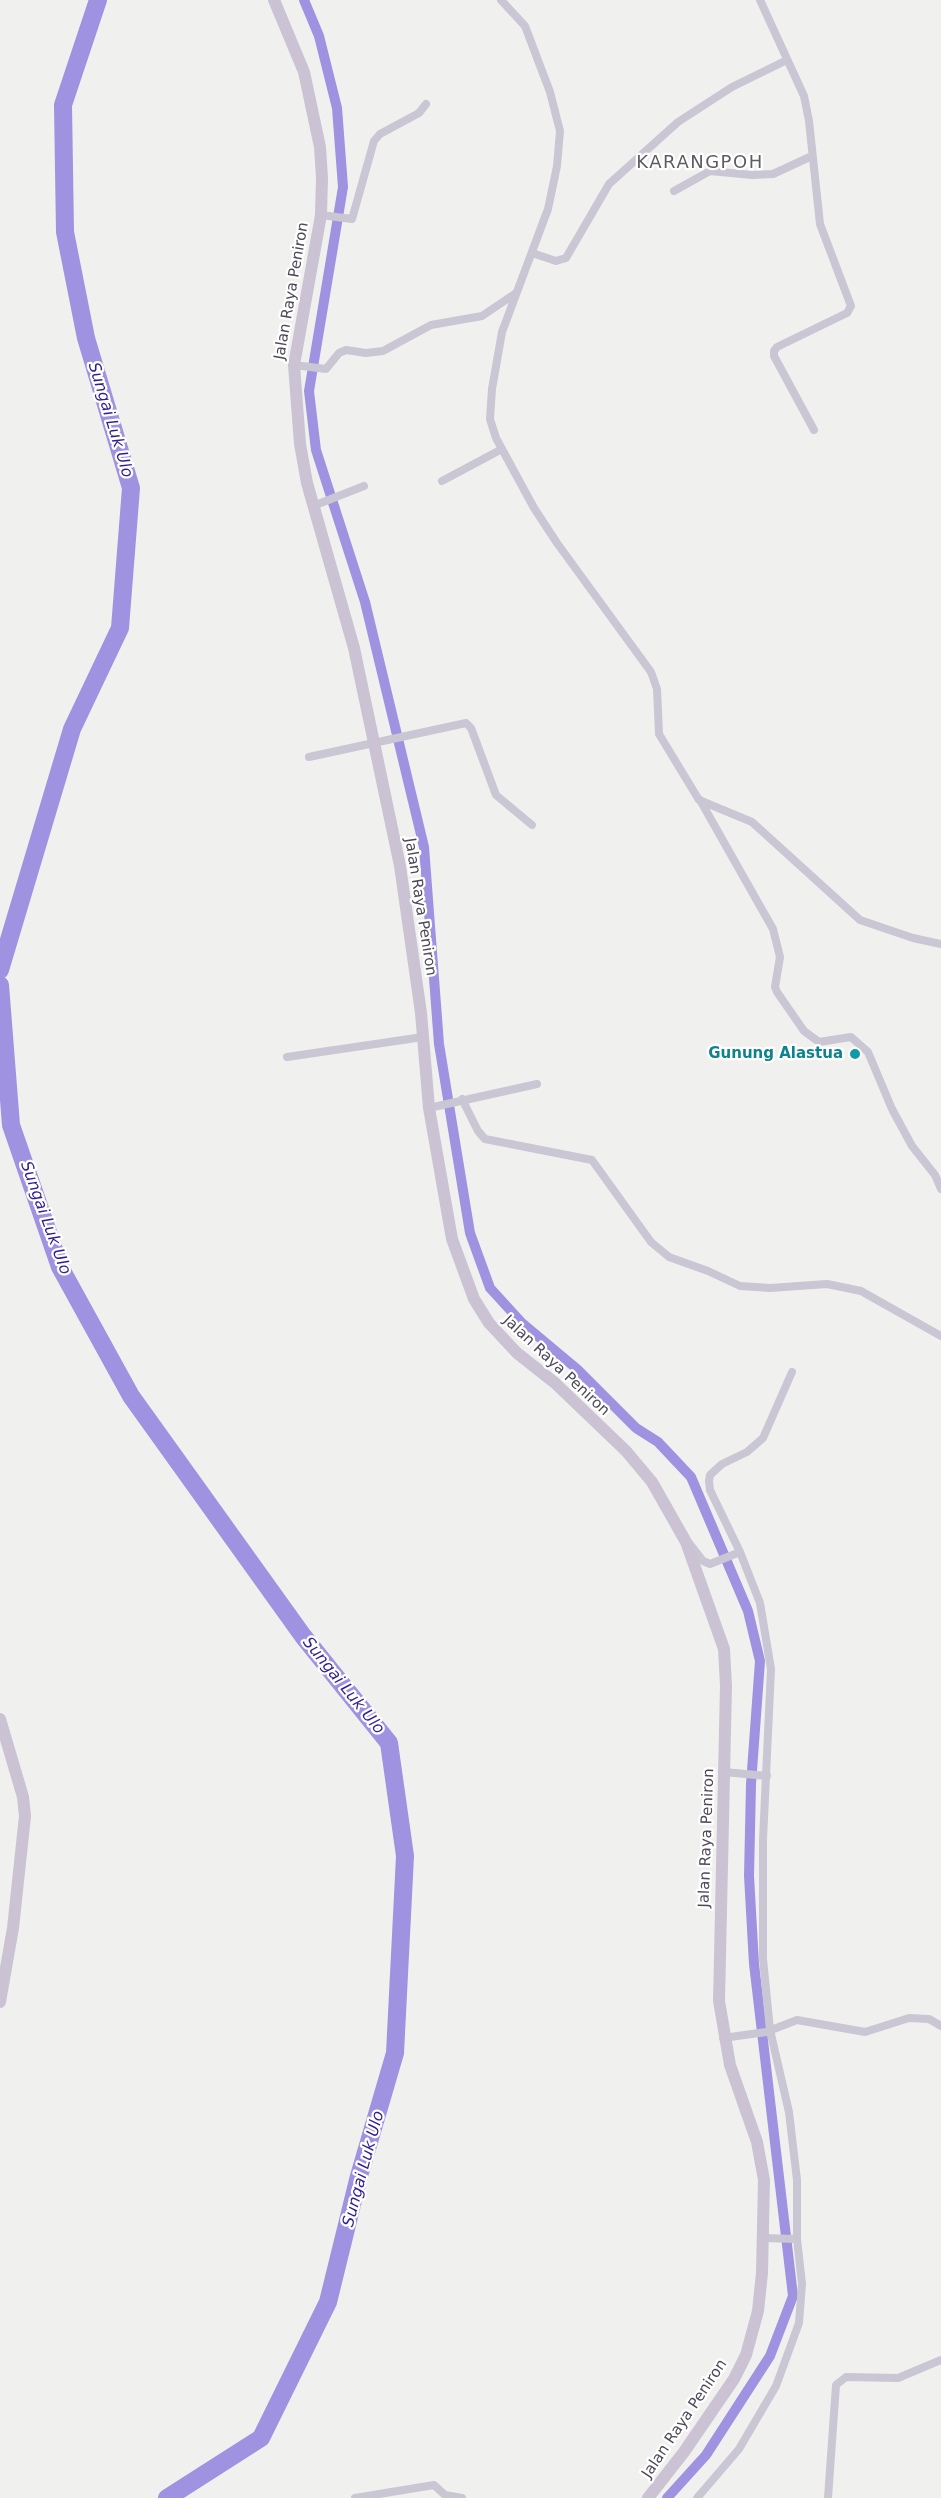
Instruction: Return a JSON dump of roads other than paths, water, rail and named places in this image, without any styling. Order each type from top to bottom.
[{"type":"main road","name":"Jalan Raya Peniron","points":[[274,0],[304,72],[320,147],[326,216],[294,365],[296,413],[376,742],[410,931],[429,1108],[452,1239],[461,1268],[489,1323],[517,1353],[555,1383],[644,1471],[672,1513],[686,1542],[724,1649],[726,1686],[719,2001],[723,2038],[757,2142],[764,2180],[767,2238],[758,2311],[746,2355],[734,2379],[703,2425],[648,2498]]},
{"type":"main road","points":[[0,1719],[23,1797],[25,1816],[11,1939],[0,2002]]},
{"type":"street","points":[[501,0],[525,26],[550,92],[560,131],[548,209],[502,332],[492,389],[490,419],[502,449],[557,543],[651,672],[657,689],[658,734],[773,929],[780,957],[777,992],[804,1031],[819,1042],[851,1037],[868,1052],[892,1109],[912,1146],[935,1175],[941,1189]]},
{"type":"street","points":[[760,0],[804,96],[809,121],[819,224],[851,306],[847,313],[777,347],[774,356],[814,430]]},
{"type":"street","points":[[532,253],[556,261],[566,258],[609,184],[678,122],[732,87],[788,60]]},
{"type":"street","points":[[326,216],[352,219],[375,139],[419,113],[426,104]]},
{"type":"street","points":[[674,192],[710,171],[773,174],[812,156]]},
{"type":"street","points":[[294,365],[324,369],[343,351],[381,352],[431,325],[482,316],[516,293]]},
{"type":"street","points":[[442,481],[502,449]]},
{"type":"street","points":[[318,504],[364,486]]},
{"type":"street","points":[[309,757],[390,740],[459,722],[468,723],[497,798],[532,825]]},
{"type":"street","points":[[699,800],[752,822],[860,920],[913,938],[941,944]]},
{"type":"street","points":[[287,1057],[423,1037]]},
{"type":"street","points":[[429,1108],[460,1099],[537,1084]]},
{"type":"street","points":[[460,1099],[477,1131],[485,1139],[592,1160],[651,1242],[669,1257],[708,1270],[740,1286],[770,1288],[827,1284],[854,1289],[941,1336]]},
{"type":"street","points":[[697,2498],[739,2449],[777,2383],[800,2323],[802,2284],[795,2239],[797,2180],[789,2112],[768,2031],[763,1959],[763,1775],[771,1669],[760,1603],[710,1490],[710,1475],[722,1464],[747,1452],[763,1438],[792,1372]]},
{"type":"street","points":[[686,1542],[703,1561],[714,1563],[736,1553]]},
{"type":"street","points":[[724,1772],[763,1775]]},
{"type":"street","points":[[723,2038],[768,2031],[796,2020],[866,2032],[909,2018],[929,2019],[941,2026]]},
{"type":"street","points":[[767,2238],[795,2239]]},
{"type":"street","points":[[828,2498],[836,2385],[846,2377],[898,2378],[941,2360]]},
{"type":"street","points":[[355,2498],[399,2494],[434,2486],[445,2496],[460,2498]]},
{"type":"waterway","name":"Sungai Luk Ulo","points":[[0,970],[72,729],[120,628],[131,488],[86,338],[65,232],[63,105],[98,0]]},
{"type":"waterway","points":[[304,0],[319,36],[337,108],[343,187],[309,391],[316,450],[365,602],[424,847],[439,1044],[470,1233],[490,1288],[522,1323],[577,1369],[636,1428],[658,1442],[691,1477],[748,1611],[760,1661],[751,1784],[749,1876],[754,1964],[793,2296],[770,2356],[706,2455],[667,2498]]},
{"type":"waterway","name":"Sungai Luk Ulo","points":[[0,985],[11,1125],[60,1267],[131,1396],[303,1636],[389,1743],[405,1856],[395,2053],[359,2176],[328,2302],[261,2438],[167,2498]]},
{"type":"place","name":"Gunung Alastua","points":[[855,1054]]},
{"type":"district","name":"KARANGPOH","points":[[700,163]]}]
